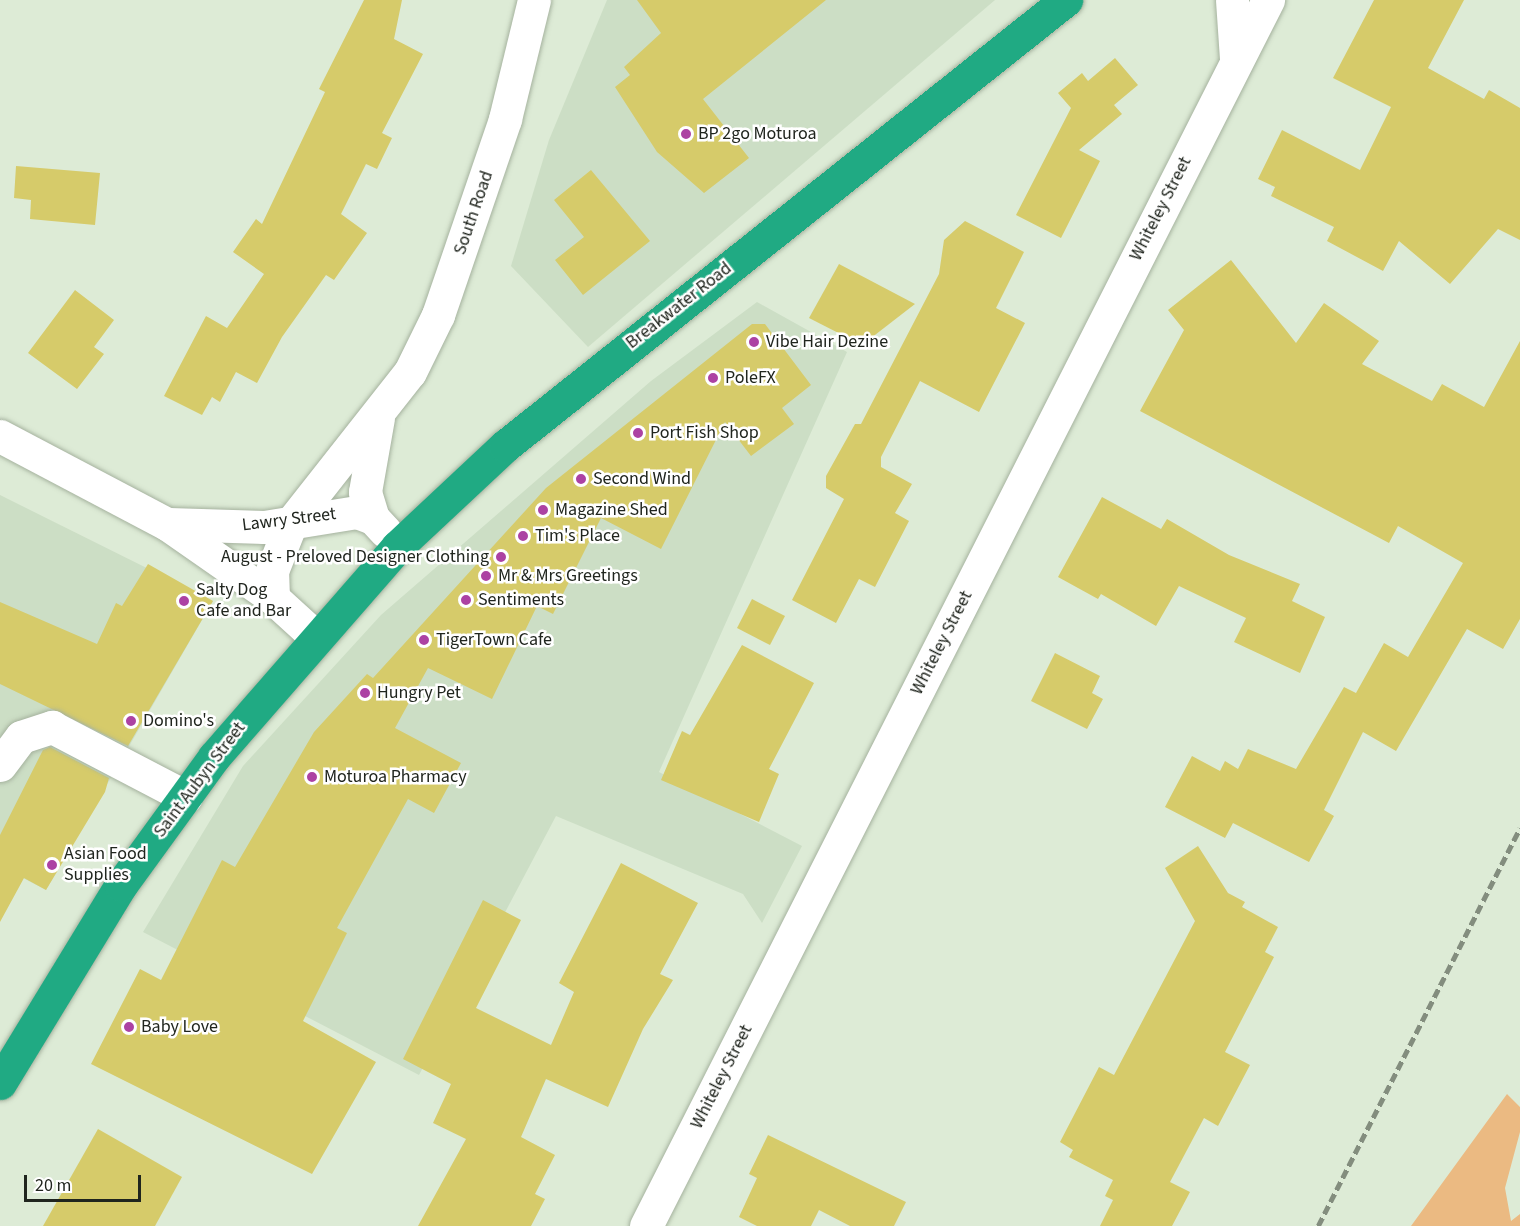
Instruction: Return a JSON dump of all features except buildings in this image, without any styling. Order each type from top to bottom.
[{"type":"highway","name":"Breakwater Road","points":[[317,638],[397,547],[542,416],[1066,0]]},
{"type":"highway","name":"Saint Aubyn Street","points":[[0,1083],[62,976],[186,797],[317,638]]},
{"type":"street","name":"South Road","points":[[273,598],[272,571],[291,523],[410,372],[446,293],[505,119],[534,0]]},
{"type":"street","points":[[1232,0],[1236,60]]},
{"type":"street","name":"Whiteley Street","points":[[646,1226],[1268,0]]},
{"type":"street","name":"South Road","points":[[373,518],[366,481],[380,411]]},
{"type":"street","name":"Lawry Street","points":[[0,436],[167,524],[273,598],[317,638]]},
{"type":"street","name":"Lawry Street","points":[[167,524],[291,523],[357,512],[373,518]]},
{"type":"street","points":[[373,518],[397,547]]},
{"type":"street","points":[[0,765],[21,737],[52,726],[186,797]]},
{"type":"shaded area","points":[[607,0],[995,0],[588,347],[511,266],[549,140]]},
{"type":"shaded area","points":[[757,302],[847,352],[659,772],[802,846],[762,923],[743,894],[556,816],[419,1075],[143,932],[243,766],[381,615],[651,381]]},
{"type":"shaded area","points":[[0,495],[213,601],[46,890],[0,866]]},
{"type":"shaded area","points":[[1507,1094],[1520,1107],[1520,1132],[1505,1188],[1511,1221],[1520,1214],[1520,1226],[1411,1226]]},
{"type":"railway","points":[[1318,1226],[1520,828]]},
{"type":"place","name":"BP 2go Moturoa","points":[[686,134]]},
{"type":"place","name":"Vibe Hair Dezine","points":[[754,342]]},
{"type":"place","name":"PoleFX","points":[[713,378]]},
{"type":"place","name":"Port Fish Shop","points":[[638,433]]},
{"type":"place","name":"Second Wind","points":[[581,479]]},
{"type":"place","name":"Magazine Shed","points":[[543,510]]},
{"type":"place","name":"Tim's Place","points":[[523,536]]},
{"type":"place","name":"August - Preloved Designer Clothing","points":[[501,557]]},
{"type":"place","name":"Mr & Mrs Greetings","points":[[486,576]]},
{"type":"place","name":"Sentiments","points":[[466,600]]},
{"type":"place","name":"Salty Dog Cafe and Bar","points":[[184,601]]},
{"type":"place","name":"TigerTown Cafe","points":[[424,640]]},
{"type":"place","name":"Hungry Pet","points":[[365,693]]},
{"type":"place","name":"Domino's","points":[[131,721]]},
{"type":"place","name":"Moturoa Pharmacy","points":[[312,777]]},
{"type":"place","name":"Asian Food Supplies","points":[[52,865]]},
{"type":"place","name":"Baby Love","points":[[129,1027]]}]
